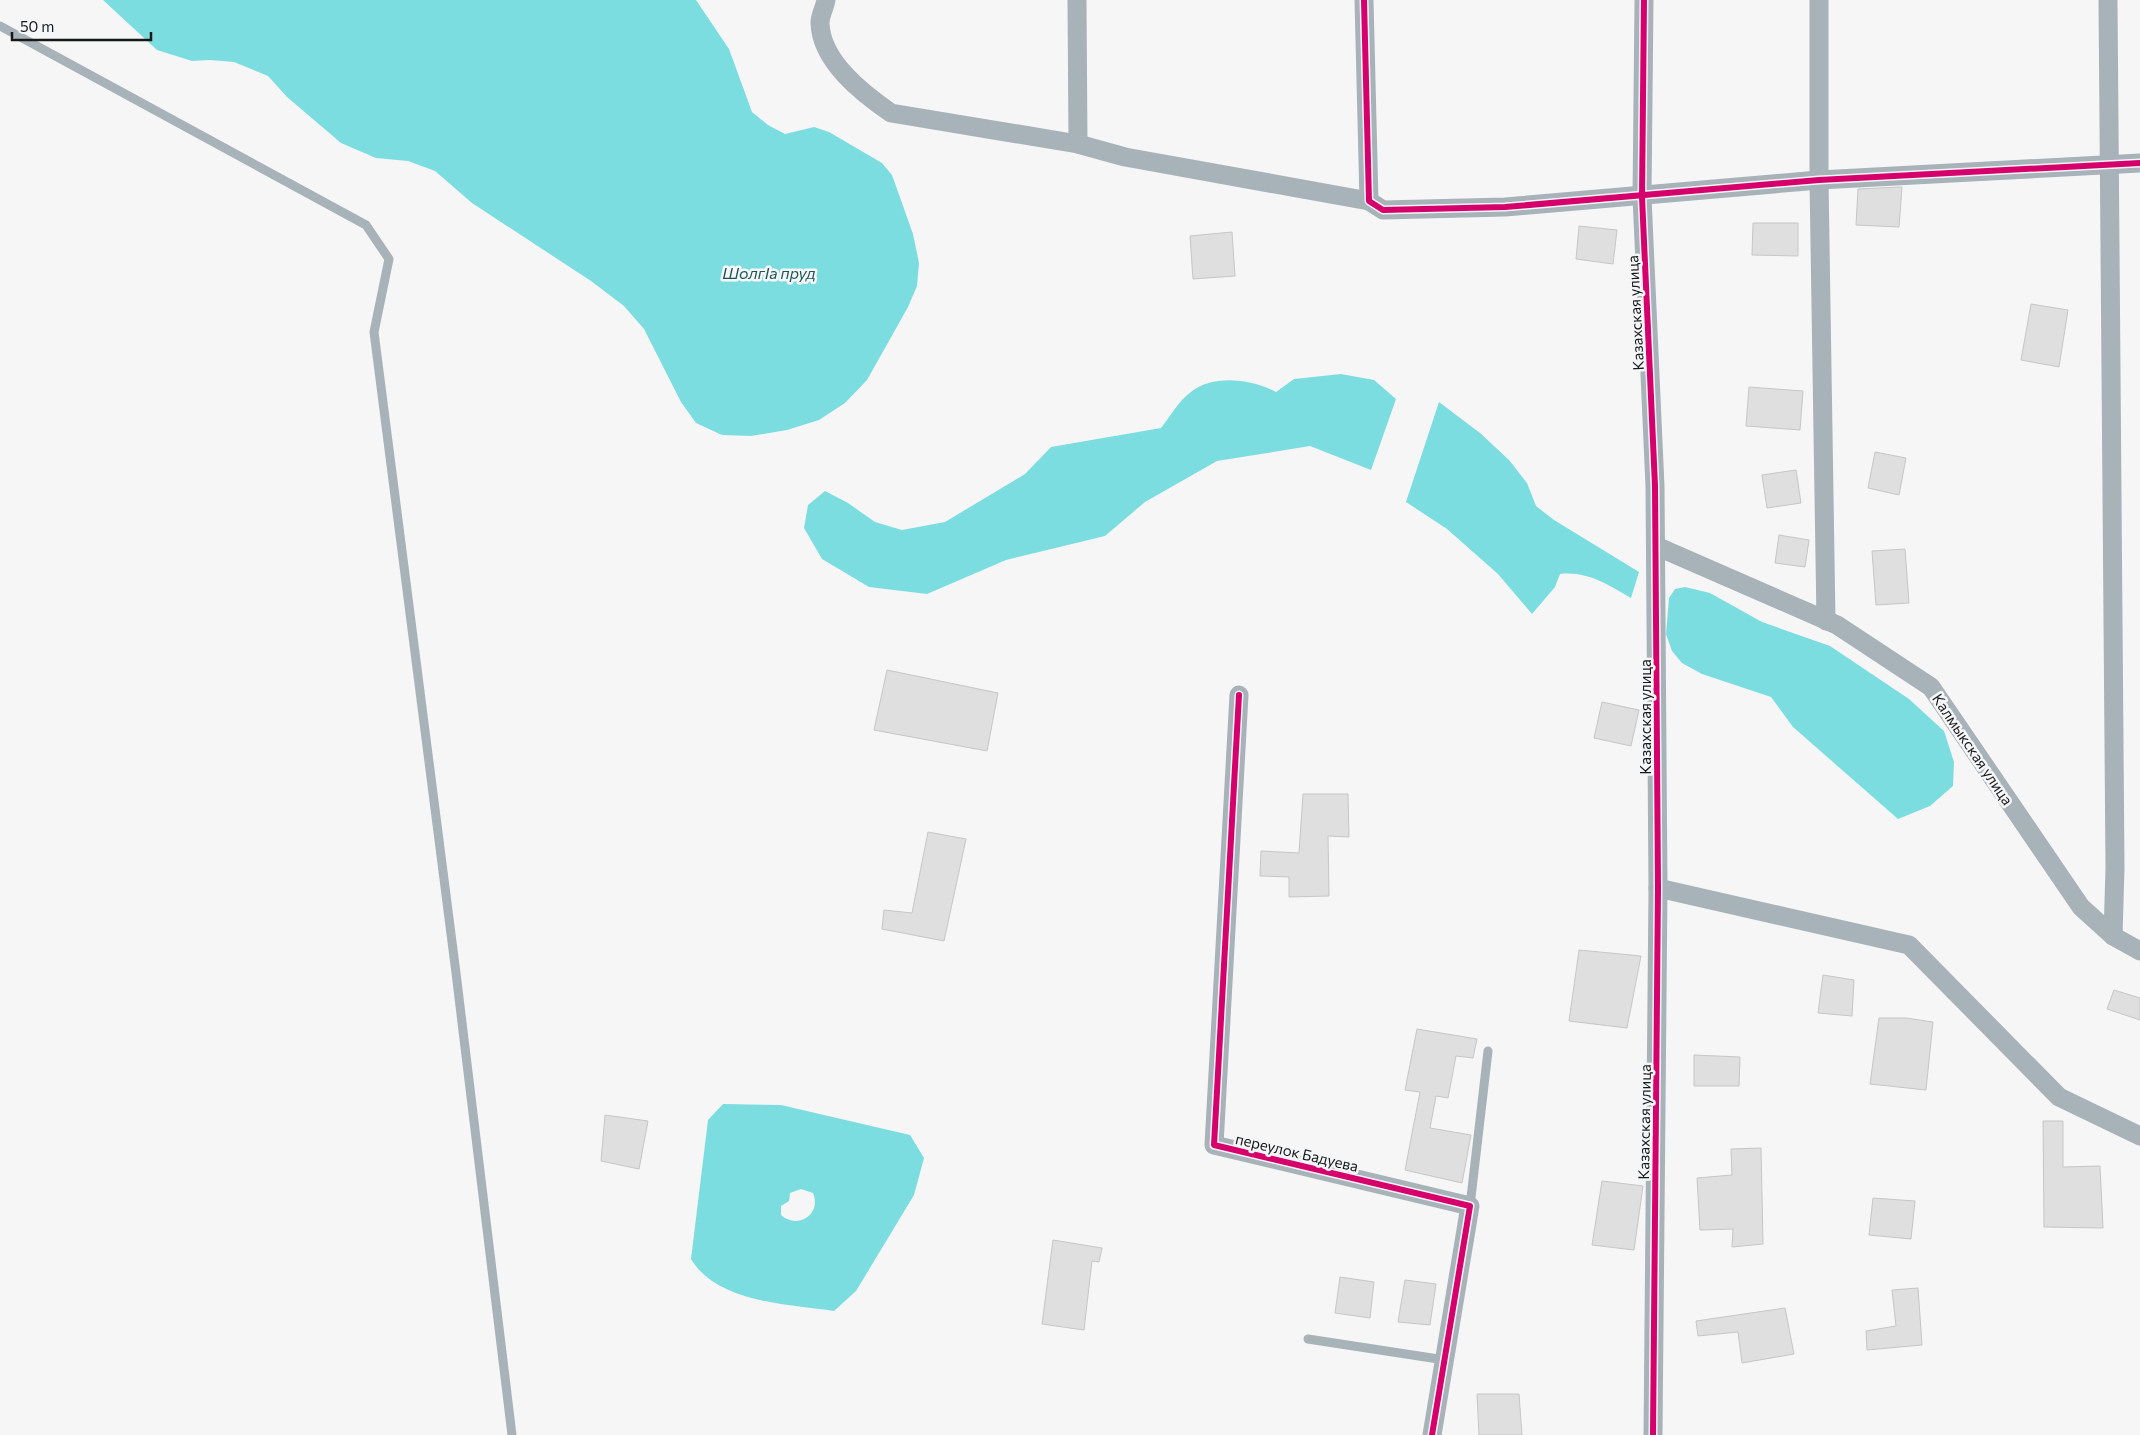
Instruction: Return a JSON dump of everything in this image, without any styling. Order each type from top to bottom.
[{"type":"street","points":[[826,0],[820,21],[825,48],[843,71],[868,97],[891,113],[1078,144],[1125,157],[1369,201],[1383,210],[1504,207],[1819,180],[2140,163]]},
{"type":"street","points":[[1077,0],[1078,144]]},
{"type":"street","points":[[1364,0],[1369,201]]},
{"type":"street","name":"Казахская улица","points":[[1644,0],[1642,196],[1656,546],[1658,888],[1653,1435]]},
{"type":"street","points":[[1819,0],[1819,180],[1826,621]]},
{"type":"street","points":[[2108,0],[2115,868],[2113,936]]},
{"type":"street","name":"Калмыкская улица","points":[[1656,546],[1826,621],[1931,687],[2081,907],[2113,936],[2140,951]]},
{"type":"street","name":"переулок Бадуева","points":[[1239,695],[1214,1145],[1470,1206]]},
{"type":"street","points":[[1658,888],[1909,945],[2059,1098],[2140,1136]]},
{"type":"street","points":[[1432,1435],[1470,1206]]},
{"type":"lane","points":[[0,26],[366,225],[389,259],[374,332],[458,983],[512,1435]]},
{"type":"lane","points":[[1470,1206],[1488,1051]]},
{"type":"lane","points":[[1308,1339],[1445,1360]]},
{"type":"water","name":"ШолгIа пруд","points":[[103,0],[696,0],[729,49],[752,112],[768,125],[785,134],[814,127],[829,132],[882,163],[892,175],[913,234],[919,263],[917,286],[908,307],[867,380],[845,403],[819,420],[787,430],[751,436],[722,435],[696,423],[681,402],[644,329],[624,306],[591,281],[472,203],[435,171],[408,161],[376,158],[341,143],[287,97],[268,76],[234,62],[192,61],[157,50]]},
{"type":"water","points":[[1341,374],[1374,380],[1396,399],[1371,470],[1310,446],[1217,461],[1145,502],[1105,536],[1006,560],[927,594],[869,587],[822,559],[804,528],[808,505],[825,491],[848,503],[875,522],[902,530],[945,522],[1025,474],[1051,447],[1161,428],[1183,399],[1200,386],[1233,380],[1256,384],[1276,392],[1294,379]]},
{"type":"water","points":[[1439,402],[1480,433],[1509,460],[1527,483],[1536,506],[1554,520],[1639,572],[1631,598],[1589,577],[1560,574],[1555,587],[1532,614],[1498,574],[1447,529],[1406,502]]},
{"type":"water","points":[[1685,587],[1710,593],[1762,622],[1830,646],[1909,699],[1944,731],[1954,762],[1953,786],[1930,806],[1898,819],[1793,727],[1771,697],[1702,674],[1682,663],[1672,651],[1666,634],[1669,598],[1675,589]]},
{"type":"water","points":[[723,1104],[781,1105],[910,1135],[924,1158],[914,1195],[856,1291],[834,1311],[775,1303],[736,1293],[718,1285],[703,1274],[691,1259],[708,1120]],"holes":[[[801,1189],[813,1193],[814,1207],[807,1218],[794,1221],[781,1215],[781,1206],[789,1201],[790,1193]]]},
{"type":"building","points":[[1902,187],[1899,227],[1856,225],[1858,189]]},
{"type":"building","points":[[1753,223],[1798,223],[1798,256],[1752,255]]},
{"type":"building","points":[[1579,226],[1617,230],[1613,264],[1576,259]]},
{"type":"building","points":[[1232,232],[1235,276],[1193,279],[1190,236]]},
{"type":"building","points":[[2031,304],[2068,310],[2059,367],[2021,360]]},
{"type":"building","points":[[1749,387],[1803,391],[1800,430],[1746,426]]},
{"type":"building","points":[[1875,452],[1906,458],[1899,495],[1868,488]]},
{"type":"building","points":[[1796,470],[1801,503],[1767,508],[1762,475]]},
{"type":"building","points":[[1779,535],[1809,540],[1805,567],[1775,563]]},
{"type":"building","points":[[1905,549],[1909,603],[1876,605],[1872,551]]},
{"type":"building","points":[[887,670],[998,693],[987,751],[874,730]]},
{"type":"building","points":[[1602,702],[1639,710],[1631,746],[1594,738]]},
{"type":"building","points":[[1303,794],[1348,794],[1349,837],[1328,836],[1329,896],[1289,897],[1289,877],[1260,876],[1261,851],[1299,853]]},
{"type":"building","points":[[928,832],[966,839],[944,941],[882,929],[884,910],[912,913]]},
{"type":"building","points":[[1579,950],[1641,956],[1627,1028],[1569,1021]]},
{"type":"building","points":[[1823,975],[1854,980],[1852,1016],[1818,1013]]},
{"type":"building","points":[[2114,990],[2140,998],[2140,1020],[2107,1009]]},
{"type":"building","points":[[1879,1018],[1906,1018],[1933,1022],[1926,1090],[1870,1084]]},
{"type":"building","points":[[1417,1029],[1477,1039],[1473,1058],[1456,1056],[1448,1098],[1436,1096],[1430,1128],[1471,1135],[1462,1183],[1405,1170],[1420,1092],[1405,1090]]},
{"type":"building","points":[[1694,1055],[1740,1057],[1739,1086],[1694,1086]]},
{"type":"building","points":[[605,1115],[648,1121],[639,1169],[601,1161]]},
{"type":"building","points":[[2043,1121],[2063,1121],[2063,1167],[2100,1166],[2103,1228],[2044,1227]]},
{"type":"building","points":[[1761,1148],[1763,1244],[1732,1247],[1733,1229],[1700,1230],[1697,1178],[1732,1175],[1731,1149]]},
{"type":"building","points":[[1602,1181],[1643,1186],[1634,1250],[1592,1245]]},
{"type":"building","points":[[1873,1198],[1915,1201],[1911,1239],[1869,1235]]},
{"type":"building","points":[[1053,1240],[1102,1248],[1099,1262],[1092,1261],[1084,1330],[1042,1324]]},
{"type":"building","points":[[1340,1277],[1374,1282],[1370,1318],[1335,1313]]},
{"type":"building","points":[[1405,1280],[1436,1284],[1430,1325],[1398,1322]]},
{"type":"building","points":[[1918,1288],[1922,1345],[1867,1350],[1866,1331],[1896,1326],[1892,1290]]},
{"type":"building","points":[[1785,1308],[1794,1354],[1742,1363],[1738,1332],[1698,1336],[1696,1321]]},
{"type":"building","points":[[1477,1394],[1519,1394],[1522,1435],[1479,1435]]},
{"type":"cycle path","points":[[1364,0],[1369,201],[1383,210],[1505,207],[1819,180],[2140,163]]},
{"type":"cycle path","points":[[1644,0],[1642,197],[1655,486],[1658,888],[1653,1435]]},
{"type":"cycle path","points":[[1239,695],[1214,1145],[1470,1206],[1432,1435]]}]
